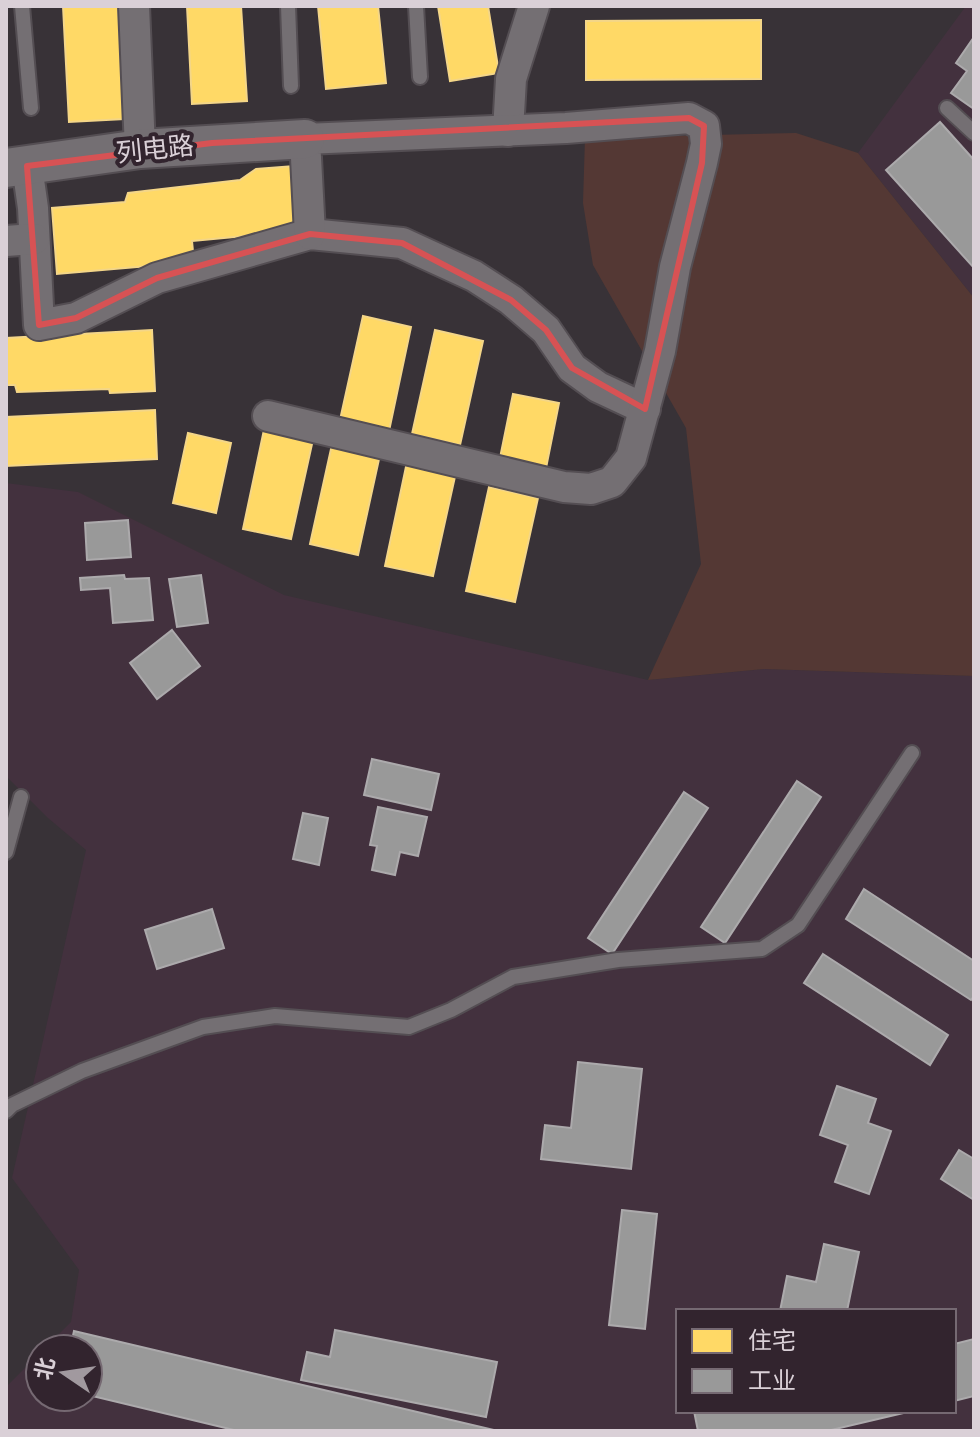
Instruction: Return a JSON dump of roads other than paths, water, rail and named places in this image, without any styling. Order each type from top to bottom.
[{"type":"street","points":[[134,6],[140,149]]},
{"type":"street","points":[[508,131],[511,79],[534,8]]},
{"type":"street","points":[[268,416],[564,487],[591,489],[612,482],[631,458],[660,351],[675,267],[706,144],[704,126],[689,118],[508,131],[305,139],[311,206],[310,234]]},
{"type":"street","name":"列电路","points":[[17,167],[140,149],[305,139]]},
{"type":"street","points":[[17,167],[20,240],[39,325],[76,318],[157,278],[310,234],[402,243],[474,276],[511,300],[546,330],[572,368],[598,387],[645,409]]},
{"type":"lane","points":[[22,6],[31,108]]},
{"type":"lane","points":[[288,6],[291,86]]},
{"type":"lane","points":[[416,6],[420,77]]},
{"type":"lane","points":[[947,108],[974,133]]},
{"type":"lane","points":[[6,1111],[12,1105],[82,1071],[203,1027],[275,1016],[409,1027],[451,1010],[513,977],[618,960],[762,949],[798,925],[912,753]]},
{"type":"lane","points":[[6,852],[21,797]]}]
